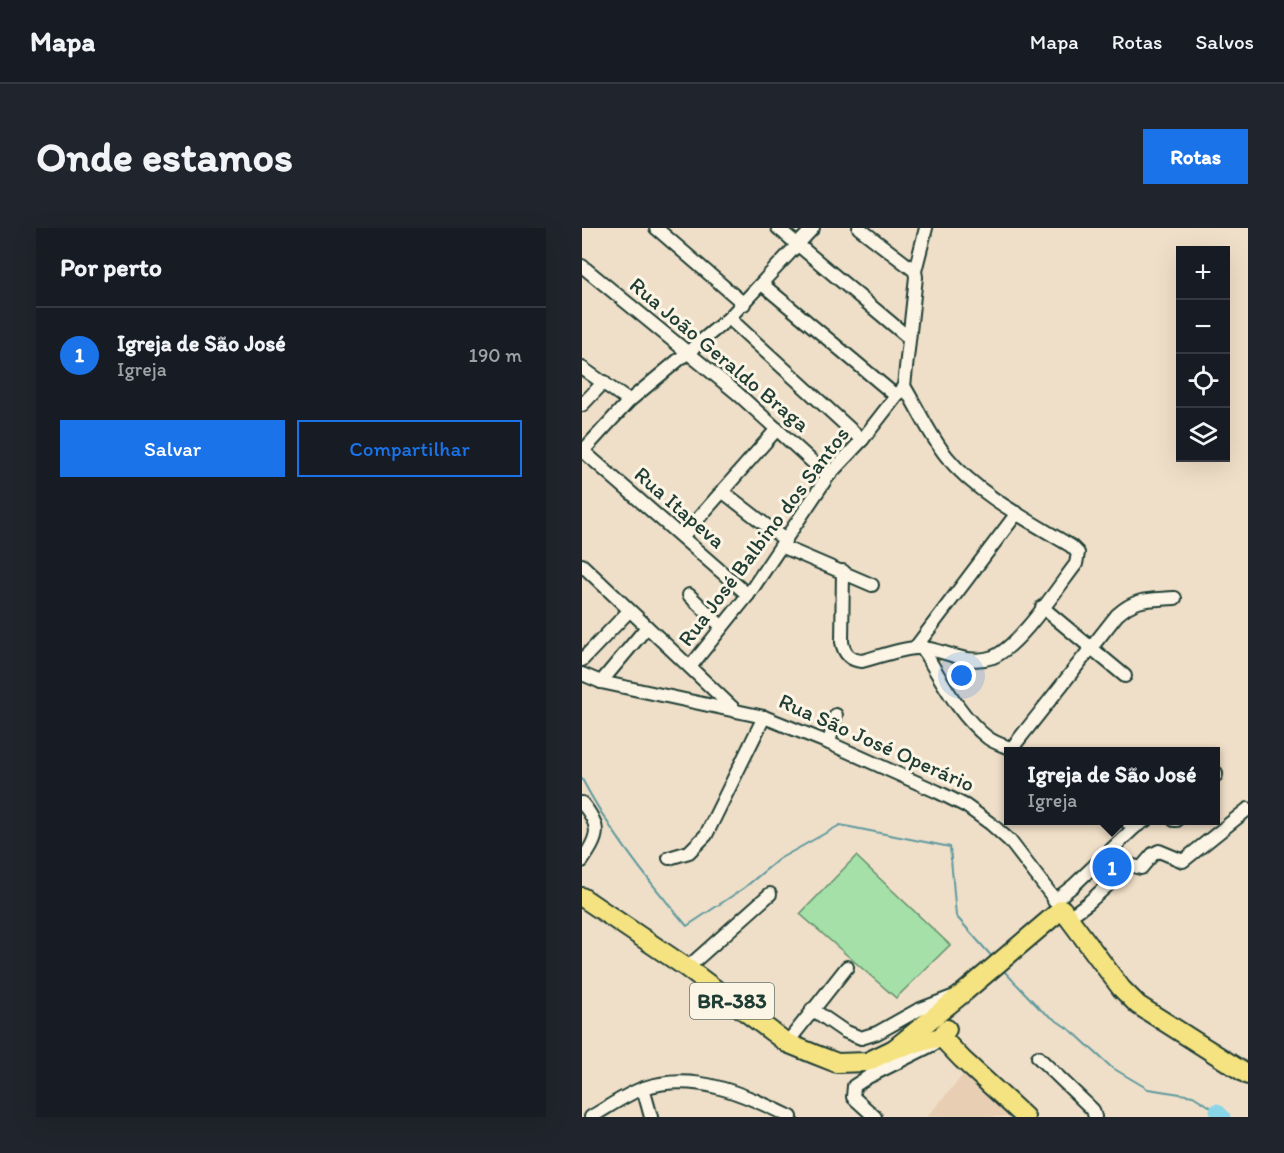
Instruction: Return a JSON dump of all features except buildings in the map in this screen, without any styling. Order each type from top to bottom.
[{"type":"highway","name":"BR-383","points":[[582,897],[687,968],[787,1043],[837,1063],[867,1062],[938,1029],[959,997],[1062,909]]},
{"type":"highway","name":"Rua São José Operário","points":[[1062,909],[1121,988],[1138,1005],[1248,1075]]},
{"type":"highway","points":[[938,1029],[962,1059],[1025,1117]]},
{"type":"street","points":[[656,228],[744,304]]},
{"type":"street","points":[[778,228],[909,338]]},
{"type":"street","points":[[583,452],[629,401],[744,304],[813,228]]},
{"type":"street","points":[[859,228],[915,271]]},
{"type":"street","points":[[900,391],[909,338],[915,271],[926,228]]},
{"type":"street","name":"Rua João Geraldo Braga","points":[[582,266],[689,352],[828,476]]},
{"type":"street","points":[[762,284],[900,391],[946,456],[977,485],[1071,546],[1078,553],[1076,564],[1011,644],[992,657],[967,659],[919,648],[861,661],[849,657],[844,651],[842,642],[843,571]]},
{"type":"street","points":[[729,318],[862,440]]},
{"type":"street","points":[[582,368],[629,401]]},
{"type":"street","points":[[582,405],[604,382]]},
{"type":"street","name":"Rua José Balbino dos Santos","points":[[690,667],[748,595],[828,476],[862,440],[900,391]]},
{"type":"street","points":[[682,537],[777,429]]},
{"type":"street","name":"Rua Itapeva","points":[[583,452],[748,595]]},
{"type":"street","points":[[722,491],[783,543],[873,585]]},
{"type":"street","points":[[919,648],[1017,513]]},
{"type":"street","points":[[582,566],[736,712]]},
{"type":"street","points":[[689,595],[722,627]]},
{"type":"street","points":[[1016,747],[1090,648],[1118,615],[1131,604],[1175,598]]},
{"type":"street","points":[[1042,607],[1125,676]]},
{"type":"street","points":[[582,660],[629,610]]},
{"type":"street","points":[[601,682],[647,627]]},
{"type":"street","points":[[919,648],[974,726],[1004,748]]},
{"type":"street","name":"Rua São José Operário","points":[[582,674],[601,682],[764,717],[829,743],[938,792],[991,824],[1010,842],[1062,909]]},
{"type":"street","points":[[829,743],[836,715]]},
{"type":"street","points":[[669,858],[689,852],[706,836],[764,717]]},
{"type":"street","points":[[582,803],[589,811],[596,830],[595,841],[582,861]]},
{"type":"street","points":[[1062,909],[1130,865],[1141,868],[1153,854],[1159,851],[1184,861],[1248,809]]},
{"type":"street","points":[[1062,909],[1073,886],[1133,825]]},
{"type":"street","points":[[687,968],[770,894]]},
{"type":"street","points":[[787,1043],[847,967]]},
{"type":"street","points":[[812,1009],[844,1031],[861,1038],[876,1033],[934,1003],[959,997]]},
{"type":"street","points":[[875,1117],[853,1097],[854,1086],[934,1045],[938,1029]]},
{"type":"street","points":[[1038,1057],[1093,1110],[1095,1117]]},
{"type":"street","points":[[591,1117],[643,1088],[690,1082],[732,1091],[785,1116]]},
{"type":"street","points":[[643,1088],[651,1117]]},
{"type":"shaded area","points":[[967,1070],[1016,1117],[927,1117]]},
{"type":"green space","points":[[856,856],[950,945],[896,998],[800,914]]},
{"type":"waterway","points":[[582,779],[604,818],[630,856],[687,926],[744,888],[779,859],[840,825],[950,847],[956,916],[994,959]]},
{"type":"waterway","points":[[1003,970],[1041,1010],[1073,1032],[1111,1067],[1148,1089],[1193,1096],[1217,1111]]},
{"type":"waterway","points":[[1217,1111],[1223,1117]]},
{"type":"place","name":"Igreja de São José","points":[[1112,867]]}]
